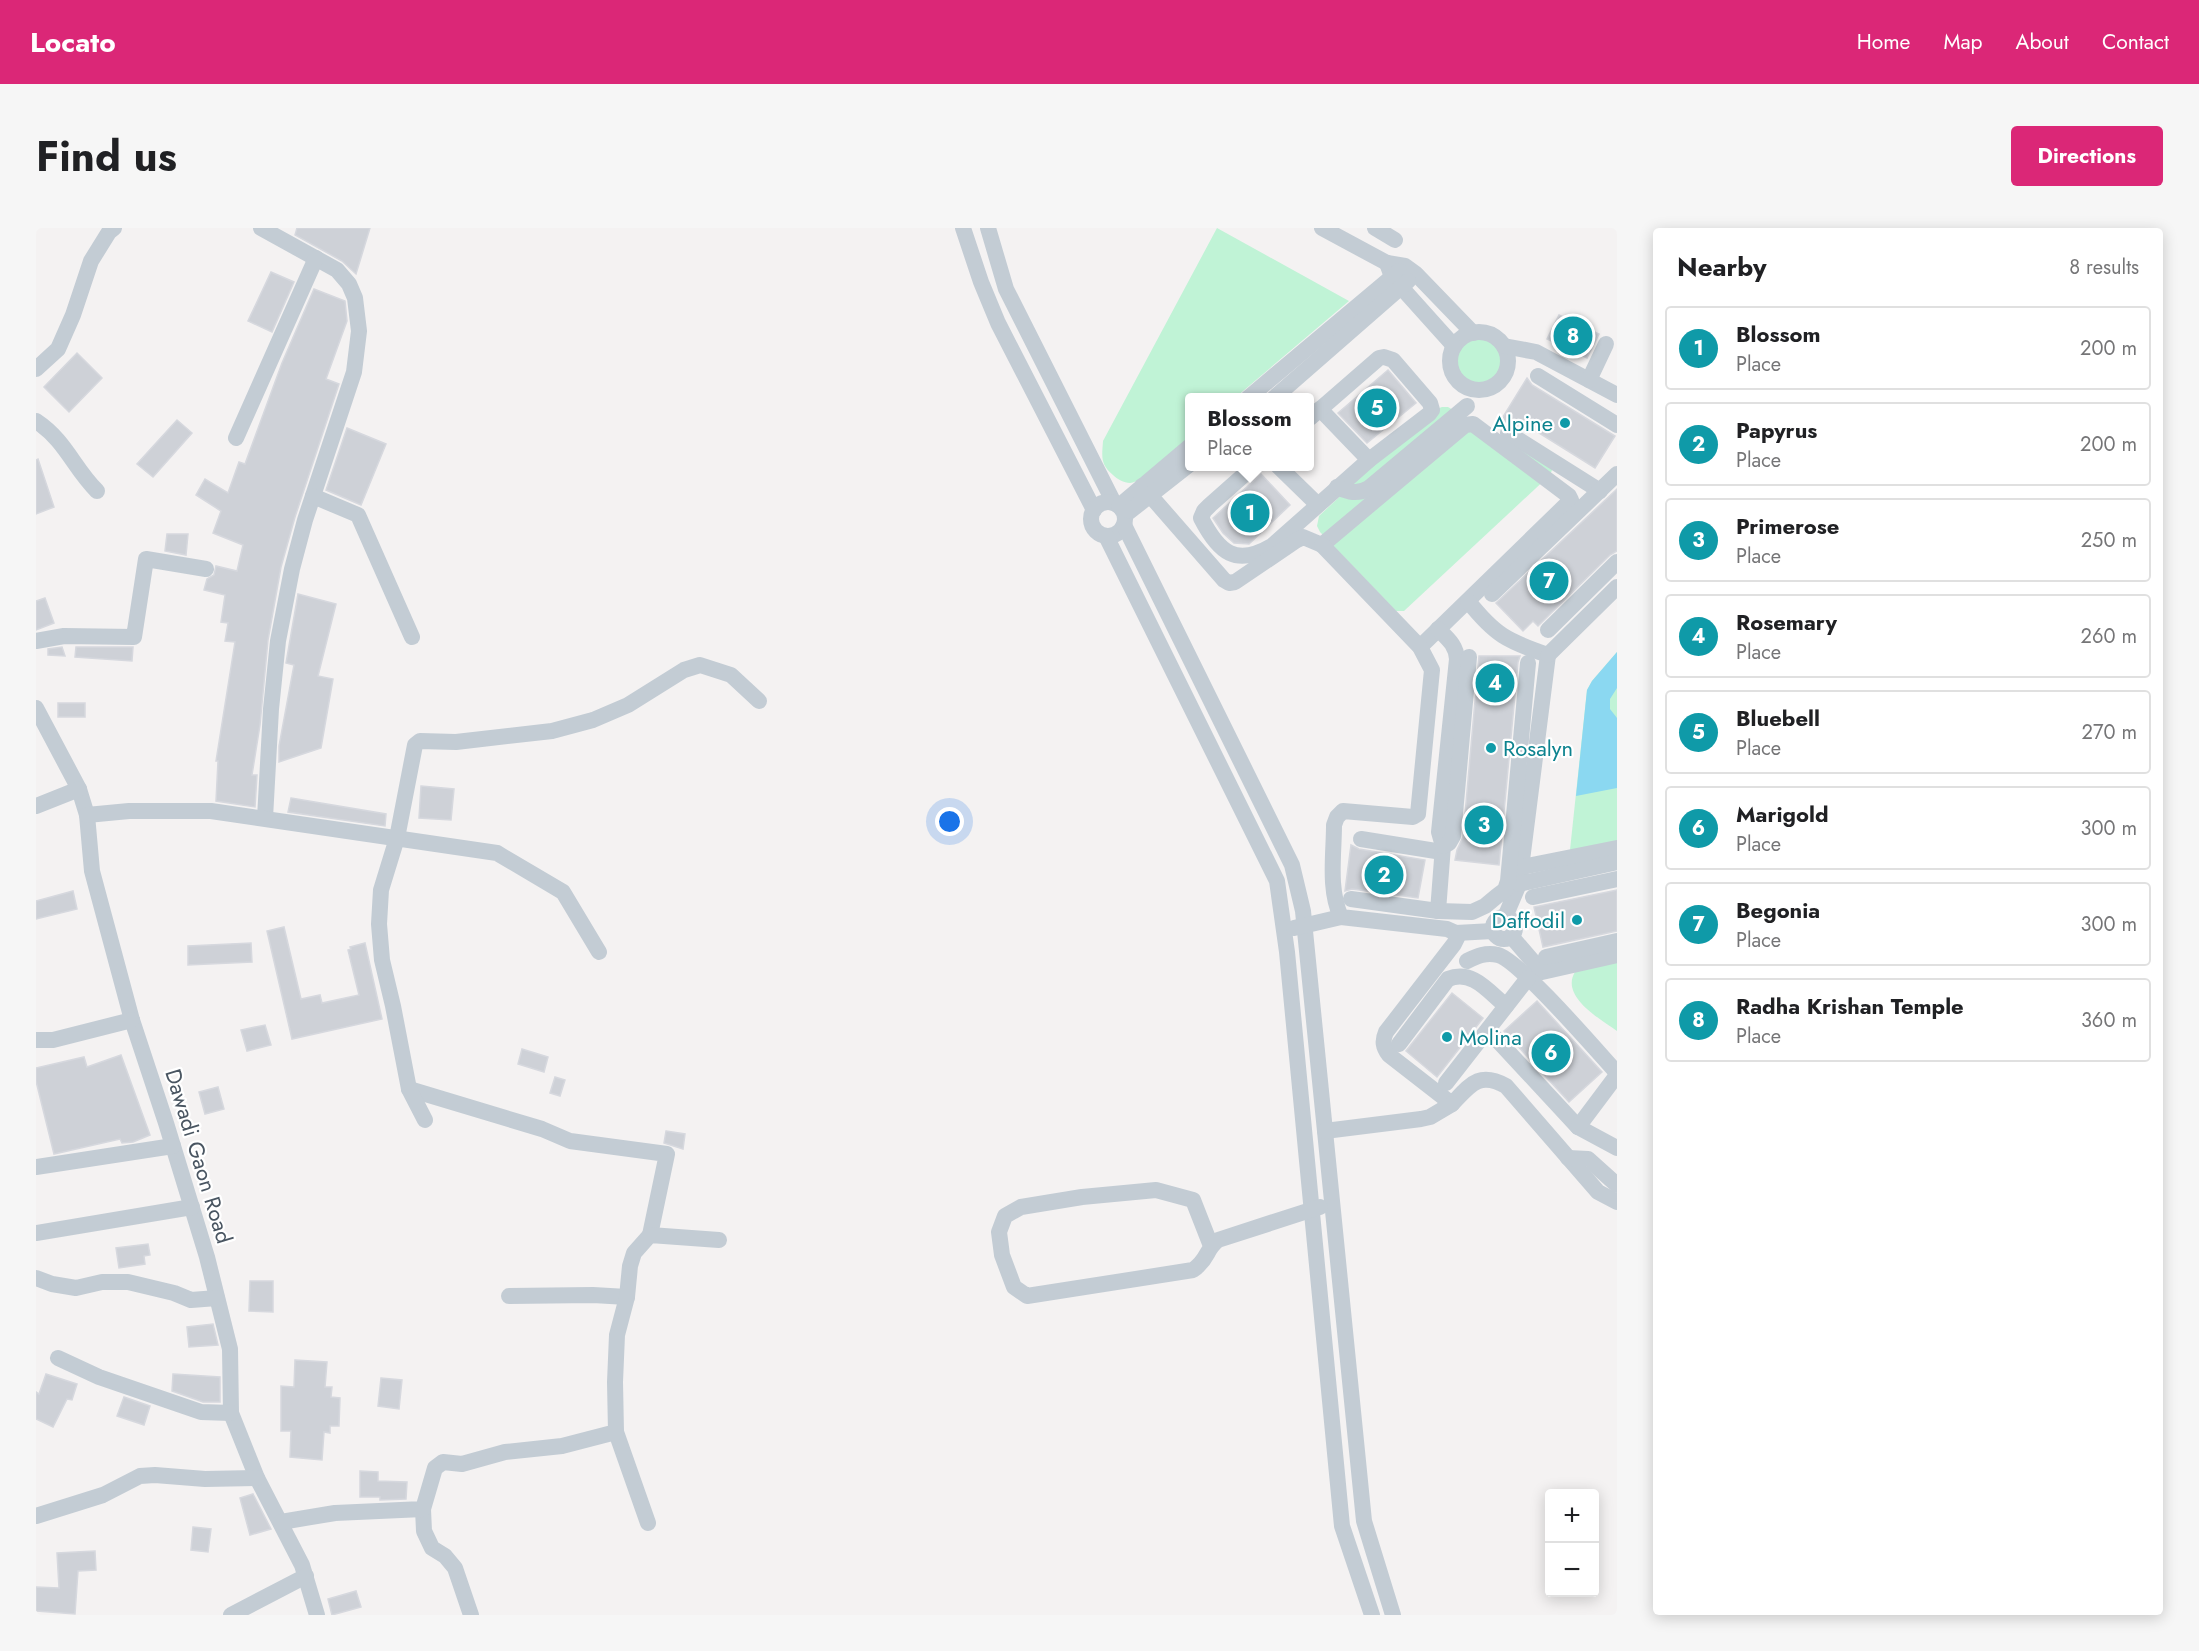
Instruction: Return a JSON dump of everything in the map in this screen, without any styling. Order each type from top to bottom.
[{"type":"street","points":[[36,369],[58,349],[74,315],[91,261],[109,232],[114,228]]},
{"type":"street","points":[[261,228],[337,270],[349,284],[356,298],[359,331],[354,372],[313,496],[292,569],[278,641],[265,818]]},
{"type":"street","points":[[963,228],[998,323],[1094,510]]},
{"type":"street","points":[[988,228],[1006,289],[1120,512],[1292,865],[1305,925],[1364,1521],[1393,1615]]},
{"type":"street","points":[[1322,228],[1400,274],[1473,333]]},
{"type":"street","points":[[1375,228],[1395,240]]},
{"type":"street","points":[[236,438],[316,258]]},
{"type":"street","points":[[1400,274],[1454,346]]},
{"type":"street","points":[[1274,390],[1400,274]]},
{"type":"street","points":[[1420,647],[1571,500],[1569,496],[1470,423],[1468,397],[1451,371],[1450,363],[1454,346],[1459,340],[1473,333],[1490,334],[1504,346],[1536,352],[1617,395]]},
{"type":"street","points":[[1589,380],[1606,344]]},
{"type":"street","points":[[1337,487],[1351,493],[1361,493],[1369,489],[1468,397],[1497,384],[1504,377],[1508,368],[1504,346]]},
{"type":"street","points":[[1248,471],[1210,505],[1201,518],[1222,548],[1238,557],[1258,554],[1272,546],[1369,460],[1430,414],[1432,410],[1430,403],[1393,360],[1384,357],[1378,358],[1315,413],[1369,460]]},
{"type":"street","points":[[1538,376],[1617,425]]},
{"type":"street","points":[[36,421],[50,430],[67,449],[84,478],[97,491]]},
{"type":"street","points":[[1322,545],[1470,423]]},
{"type":"street","points":[[1508,433],[1600,491]]},
{"type":"street","points":[[1120,512],[1103,503],[1094,510],[1091,520],[1093,526],[1100,534],[1106,536],[1117,534],[1120,512],[1146,491],[1185,451]]},
{"type":"street","points":[[1146,491],[1185,467]]},
{"type":"street","points":[[1283,471],[1317,504]]},
{"type":"street","points":[[1492,594],[1617,474]]},
{"type":"street","points":[[1146,491],[1229,583],[1241,580],[1303,537],[1322,545],[1420,647],[1432,670],[1419,811],[1413,817],[1343,811],[1337,817],[1334,825],[1333,891],[1335,904],[1341,917]]},
{"type":"street","points":[[313,496],[358,515],[412,637]]},
{"type":"street","points":[[1106,536],[1277,881],[1284,930],[1342,1526],[1372,1615]]},
{"type":"street","points":[[36,641],[64,636],[134,637],[146,559],[206,569]]},
{"type":"street","points":[[1548,630],[1617,562]]},
{"type":"street","points":[[1505,917],[1519,884],[1522,867],[1548,655],[1617,587]]},
{"type":"street","points":[[1468,601],[1485,622],[1514,644],[1548,655]]},
{"type":"street","points":[[1438,629],[1453,643],[1457,659],[1439,832],[1443,849],[1438,911]]},
{"type":"street","points":[[1443,849],[1453,836],[1470,657]]},
{"type":"street","points":[[1351,899],[1438,911],[1472,912],[1485,906],[1504,890],[1508,881],[1528,663]]},
{"type":"street","points":[[425,1120],[409,1089],[382,960],[379,924],[381,890],[397,838],[415,745],[420,741],[456,742],[552,731],[583,723],[628,705],[684,670],[700,665],[731,675],[759,701]]},
{"type":"street","name":"Dawadi Gaon Road","points":[[36,708],[79,789],[87,815],[92,871],[132,1020],[192,1208],[230,1349],[231,1413],[256,1478],[281,1522],[306,1576],[317,1615]]},
{"type":"street","points":[[36,806],[79,789]]},
{"type":"street","points":[[87,815],[129,811],[211,812],[497,853],[564,892],[599,952]]},
{"type":"street","points":[[1361,838],[1443,849]]},
{"type":"street","points":[[1522,867],[1617,848]]},
{"type":"street","points":[[1519,884],[1617,862]]},
{"type":"street","points":[[1533,897],[1617,879]]},
{"type":"street","points":[[1284,930],[1341,917],[1447,929],[1456,933],[1493,931],[1500,938],[1511,936]]},
{"type":"street","points":[[1493,931],[1495,920],[1505,917],[1515,926],[1511,936]]},
{"type":"street","points":[[1452,1104],[1389,1055],[1383,1047],[1383,1039],[1454,944],[1457,938],[1456,933]]},
{"type":"street","points":[[1511,936],[1539,969],[1617,1074],[1578,1127]]},
{"type":"street","points":[[1446,1083],[1506,1006],[1539,969],[1617,941]]},
{"type":"street","points":[[1467,962],[1478,955],[1487,953],[1539,969],[1617,955]]},
{"type":"street","points":[[1539,969],[1554,991],[1617,1065]]},
{"type":"street","points":[[1399,1044],[1448,979],[1458,975],[1469,976],[1506,1006]]},
{"type":"street","points":[[36,1040],[53,1040],[132,1020]]},
{"type":"street","points":[[1488,1030],[1578,1127],[1617,1148]]},
{"type":"street","points":[[1325,1131],[1430,1117],[1452,1104],[1471,1084],[1486,1079],[1496,1080],[1506,1086],[1598,1191],[1617,1202]]},
{"type":"street","points":[[409,1089],[542,1129],[570,1141],[667,1154],[650,1235],[634,1253],[630,1266],[627,1297],[617,1335],[616,1432],[648,1522]]},
{"type":"street","points":[[36,1167],[173,1146]]},
{"type":"street","points":[[1568,1158],[1588,1159],[1617,1185]]},
{"type":"street","points":[[1211,1246],[1193,1200],[1156,1190],[1082,1197],[1021,1207],[1005,1216],[999,1232],[1002,1256],[1014,1287],[1027,1296],[1193,1270],[1204,1263],[1211,1246],[1218,1240],[1332,1204]]},
{"type":"street","points":[[36,1233],[192,1208]]},
{"type":"street","points":[[650,1235],[719,1240]]},
{"type":"street","points":[[36,1278],[52,1284],[76,1288],[102,1282],[128,1282],[174,1293],[190,1300],[217,1298]]},
{"type":"street","points":[[509,1296],[627,1297]]},
{"type":"street","points":[[58,1358],[99,1377],[201,1412],[231,1413]]},
{"type":"street","points":[[471,1615],[455,1568],[445,1556],[432,1548],[424,1531],[423,1509],[435,1468],[443,1462],[462,1464],[505,1452],[562,1446],[616,1432]]},
{"type":"street","points":[[36,1516],[103,1495],[140,1476],[205,1479],[256,1478]]},
{"type":"street","points":[[281,1522],[335,1512],[423,1509]]},
{"type":"street","points":[[231,1615],[306,1576]]},
{"type":"green space","points":[[1217,228],[1349,301],[1241,393],[1185,393],[1185,441],[1144,477],[1130,483],[1123,482],[1113,475],[1104,464],[1103,441]]},
{"type":"green space","points":[[1474,336],[1484,336],[1498,343],[1505,362],[1498,381],[1484,388],[1474,388],[1464,384],[1457,377],[1453,367],[1453,357],[1457,347],[1464,340]]},
{"type":"green space","points":[[1448,407],[1551,465],[1552,470],[1550,475],[1404,611],[1396,611],[1320,532],[1317,526],[1319,516],[1431,411]]},
{"type":"green space","points":[[1617,652],[1617,851],[1570,850],[1587,690]]},
{"type":"green space","points":[[1617,960],[1617,1031],[1584,1006],[1573,990],[1572,981],[1575,972]]},
{"type":"water","points":[[1617,652],[1617,688],[1610,699],[1610,709],[1617,718],[1617,788],[1576,796],[1587,690]]},
{"type":"building","points":[[297,228],[370,228],[356,274],[342,261],[295,235]]},
{"type":"building","points":[[271,272],[294,282],[272,332],[248,321]]},
{"type":"building","points":[[314,289],[345,301],[347,321],[326,379],[339,384],[281,567],[268,640],[260,725],[252,775],[257,775],[255,807],[216,801],[218,761],[216,761],[235,642],[225,641],[228,623],[221,622],[225,595],[204,590],[207,579],[214,575],[216,566],[237,571],[243,545],[213,533],[221,511],[196,495],[205,479],[228,493],[239,462],[245,464],[282,363]]},
{"type":"building","points":[[1559,315],[1599,334],[1587,358],[1547,339]]},
{"type":"building","points":[[77,353],[102,378],[69,412],[44,387]]},
{"type":"building","points":[[1388,370],[1416,403],[1367,443],[1338,413]]},
{"type":"building","name":"Alpine","points":[[1527,378],[1532,385],[1615,436],[1595,468],[1520,421],[1517,426],[1501,420]]},
{"type":"building","points":[[177,420],[192,433],[153,477],[137,464]]},
{"type":"building","points":[[347,428],[386,444],[361,505],[326,490]]},
{"type":"building","points":[[38,459],[54,507],[36,514],[36,460]]},
{"type":"building","points":[[1261,474],[1290,505],[1249,544],[1234,543],[1223,533],[1213,518]]},
{"type":"building","points":[[1617,489],[1617,551],[1610,555],[1538,626],[1533,621],[1523,631],[1496,603]]},
{"type":"building","points":[[167,534],[188,534],[186,555],[165,551]]},
{"type":"building","points":[[298,594],[336,604],[318,676],[333,679],[321,748],[279,762],[279,746],[294,665],[286,663]]},
{"type":"building","points":[[45,598],[54,623],[36,630],[36,601]]},
{"type":"building","points":[[62,647],[65,656],[48,655],[48,649]]},
{"type":"building","points":[[76,647],[133,647],[132,661],[75,657]]},
{"type":"building","points":[[1479,656],[1520,656],[1499,865],[1455,860],[1463,837]]},
{"type":"building","points":[[58,703],[85,703],[85,717],[58,717]]},
{"type":"building","points":[[421,786],[454,789],[451,820],[419,818]]},
{"type":"building","points":[[291,798],[386,814],[385,826],[288,812]]},
{"type":"building","points":[[1351,845],[1359,849],[1425,860],[1418,898],[1352,889],[1345,891]]},
{"type":"building","name":"Daffodil","points":[[1617,890],[1617,931],[1543,947],[1534,907]]},
{"type":"building","points":[[73,891],[77,909],[36,919],[36,901]]},
{"type":"building","points":[[284,927],[301,999],[320,995],[322,1003],[359,995],[348,950],[351,949],[350,947],[365,943],[382,1019],[292,1039],[267,931]]},
{"type":"building","points":[[251,943],[252,962],[188,965],[188,946]]},
{"type":"building","name":"Molina","points":[[1452,993],[1483,1018],[1437,1077],[1406,1051]]},
{"type":"building","points":[[1537,1001],[1602,1072],[1569,1102],[1504,1031]]},
{"type":"building","points":[[265,1025],[271,1045],[247,1051],[241,1030]]},
{"type":"building","points":[[522,1049],[548,1057],[544,1072],[518,1064]]},
{"type":"building","points":[[121,1055],[150,1135],[133,1142],[122,1143],[120,1139],[54,1154],[36,1081],[36,1068],[84,1057],[87,1067]]},
{"type":"building","points":[[555,1077],[565,1080],[560,1096],[550,1093]]},
{"type":"building","points":[[218,1087],[224,1109],[205,1114],[199,1092]]},
{"type":"building","points":[[666,1131],[685,1134],[683,1149],[664,1143]]},
{"type":"building","points":[[148,1244],[150,1255],[144,1256],[145,1264],[119,1268],[116,1248]]},
{"type":"building","points":[[250,1281],[273,1281],[273,1312],[249,1311]]},
{"type":"building","points":[[213,1324],[218,1345],[189,1347],[187,1327]]},
{"type":"building","points":[[295,1360],[327,1362],[325,1387],[332,1387],[331,1397],[340,1398],[339,1426],[330,1426],[330,1433],[324,1432],[322,1460],[290,1457],[291,1431],[281,1431],[281,1386],[294,1387]]},
{"type":"building","points":[[46,1374],[77,1384],[72,1400],[67,1399],[53,1427],[36,1419],[36,1392],[39,1394]]},
{"type":"building","points":[[173,1374],[220,1377],[220,1402],[203,1402],[172,1391]]},
{"type":"building","points":[[381,1378],[402,1380],[399,1409],[378,1406]]},
{"type":"building","points":[[124,1397],[150,1406],[144,1425],[117,1416]]},
{"type":"building","points":[[360,1471],[378,1472],[378,1481],[407,1482],[406,1499],[380,1500],[380,1497],[360,1497]]},
{"type":"building","points":[[253,1494],[271,1529],[250,1535],[240,1498]]},
{"type":"building","points":[[193,1527],[211,1529],[208,1552],[191,1550]]},
{"type":"building","points":[[95,1551],[96,1570],[78,1571],[75,1614],[36,1611],[36,1587],[59,1588],[57,1553]]},
{"type":"building","points":[[356,1591],[361,1607],[332,1615],[328,1599]]},
{"type":"place","name":"Radha Krishan Temple","points":[[1573,336]]},
{"type":"place","name":"Bluebell","points":[[1377,408]]},
{"type":"place","name":"Alpine","points":[[1565,423]]},
{"type":"place","name":"Blossom","points":[[1250,513]]},
{"type":"place","name":"Begonia","points":[[1549,581]]},
{"type":"place","name":"Rosemary","points":[[1495,683]]},
{"type":"place","name":"Rosalyn","points":[[1491,748]]},
{"type":"place","name":"Primerose","points":[[1484,825]]},
{"type":"place","name":"Papyrus","points":[[1384,875]]},
{"type":"place","name":"Daffodil","points":[[1577,920]]},
{"type":"place","name":"Molina","points":[[1447,1037]]},
{"type":"place","name":"Marigold","points":[[1551,1053]]}]
